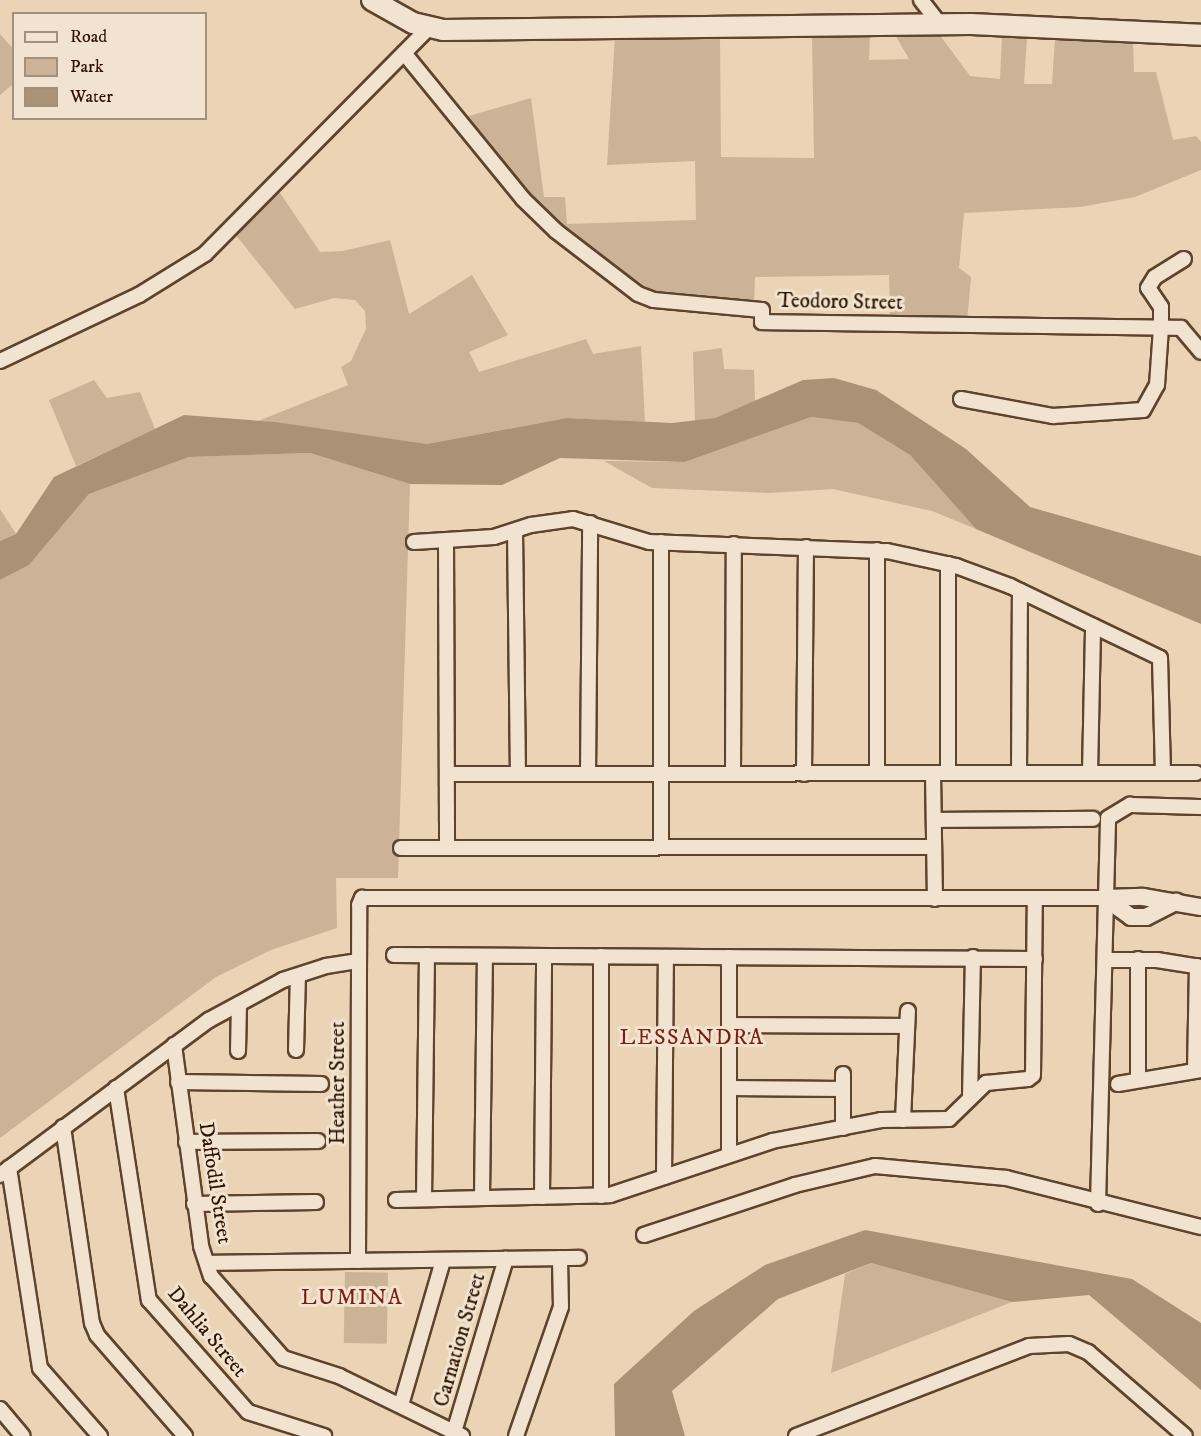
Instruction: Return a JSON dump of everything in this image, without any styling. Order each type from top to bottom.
[{"type":"main road","points":[[372,0],[413,23],[430,27],[522,30],[940,24],[1201,35]]},
{"type":"street","points":[[921,0],[940,24]]},
{"type":"street","points":[[0,361],[139,295],[206,254],[430,27]]},
{"type":"street","name":"Teodoro Street","points":[[404,53],[523,199],[556,231],[638,294],[654,300],[762,310],[762,322],[1181,328],[1201,352]]},
{"type":"street","points":[[961,399],[1053,416],[1143,410],[1156,385],[1161,328],[1161,307],[1148,288],[1155,277],[1184,259]]},
{"type":"street","points":[[414,542],[494,537],[573,519],[662,542],[877,550],[948,564],[1020,591],[1160,658],[1163,773]]},
{"type":"street","points":[[588,774],[590,523]]},
{"type":"street","points":[[515,531],[518,774]]},
{"type":"street","points":[[446,541],[447,846]]},
{"type":"street","points":[[662,542],[662,846]]},
{"type":"street","points":[[733,774],[734,544]]},
{"type":"street","points":[[804,774],[806,547]]},
{"type":"street","points":[[877,550],[877,773]]},
{"type":"street","points":[[948,564],[948,773]]},
{"type":"street","points":[[1019,773],[1020,591]]},
{"type":"street","points":[[1090,773],[1092,626]]},
{"type":"street","points":[[933,773],[935,899],[1105,898],[1176,902],[1201,907]]},
{"type":"street","points":[[447,774],[1196,773]]},
{"type":"street","points":[[1098,1204],[1106,827],[1114,812],[1130,806],[1201,807]]},
{"type":"street","points":[[934,820],[1093,819]]},
{"type":"street","points":[[401,848],[447,846],[934,847]]},
{"type":"street","name":"Heather Street","points":[[358,1261],[359,905],[368,897],[935,899]]},
{"type":"street","points":[[396,1200],[601,1196],[772,1141],[903,1120],[949,1119],[986,1083],[1020,1081],[1033,1075],[1035,898]]},
{"type":"street","points":[[394,955],[1035,959]]},
{"type":"street","points":[[424,1199],[427,956]]},
{"type":"street","points":[[482,1198],[484,956]]},
{"type":"street","points":[[542,1197],[544,956]]},
{"type":"street","points":[[601,956],[601,1196]]},
{"type":"street","points":[[664,1177],[666,957]]},
{"type":"street","points":[[729,957],[729,1155]]},
{"type":"street","points":[[970,1098],[973,957]]},
{"type":"street","points":[[1137,1077],[1138,959]]},
{"type":"street","points":[[1108,960],[1138,959],[1199,966],[1198,1070],[1137,1077],[1119,1083]]},
{"type":"street","points":[[100,1436],[40,1368],[4,1171],[174,1045],[239,1004],[298,976],[359,961]]},
{"type":"street","points":[[296,1050],[298,976]]},
{"type":"street","points":[[238,1051],[239,1004]]},
{"type":"street","points":[[903,1120],[908,1011]]},
{"type":"street","points":[[729,1025],[907,1026]]},
{"type":"street","name":"Daffodil Street","points":[[174,1045],[194,1204],[211,1276],[283,1358],[339,1376],[458,1434]]},
{"type":"street","points":[[843,1074],[843,1128]]},
{"type":"street","points":[[178,1082],[321,1084]]},
{"type":"street","name":"Dahlia Street","points":[[116,1088],[149,1300],[248,1412],[324,1436]]},
{"type":"street","points":[[729,1088],[843,1089]]},
{"type":"street","points":[[63,1127],[97,1335],[185,1436]]},
{"type":"street","points":[[186,1142],[318,1141]]},
{"type":"street","points":[[644,1235],[795,1185],[875,1166],[979,1173],[1098,1204],[1201,1227]]},
{"type":"street","points":[[194,1204],[316,1202]]},
{"type":"street","points":[[516,1436],[561,1307],[560,1258]]},
{"type":"street","points":[[207,1263],[579,1258]]},
{"type":"street","name":"Carnation Street","points":[[458,1434],[506,1259]]},
{"type":"street","points":[[401,1405],[443,1260]]},
{"type":"street","points":[[796,1436],[1029,1346],[1069,1344],[1088,1352],[1185,1436]]},
{"type":"street","points":[[0,1409],[24,1436]]},
{"type":"green space","points":[[870,33],[869,60],[909,59],[894,33],[939,34],[970,76],[1000,79],[1002,36],[1027,38],[1024,84],[1052,84],[1055,39],[1133,44],[1134,72],[1156,72],[1173,140],[1196,136],[1201,142],[1201,170],[1135,197],[1080,207],[964,213],[959,268],[971,277],[967,322],[890,320],[889,275],[755,277],[754,304],[669,298],[642,290],[548,218],[462,118],[531,98],[544,197],[565,197],[567,224],[696,220],[695,161],[607,165],[615,37],[720,37],[721,157],[814,158],[812,35]]},
{"type":"green space","points":[[0,34],[12,48],[12,85],[0,95]]},
{"type":"green space","points":[[278,190],[320,252],[343,251],[390,240],[409,314],[472,275],[508,335],[469,352],[479,372],[586,339],[593,354],[641,346],[645,422],[567,418],[427,444],[258,421],[348,385],[341,367],[351,361],[366,329],[365,311],[355,300],[334,298],[295,309],[235,234]]},
{"type":"green space","points":[[722,348],[724,369],[754,370],[755,401],[715,418],[695,421],[693,352]]},
{"type":"green space","points":[[94,380],[107,398],[140,392],[155,429],[76,466],[49,400]]},
{"type":"green space","points":[[811,417],[858,423],[910,455],[976,529],[932,511],[833,489],[770,493],[652,488],[604,461],[685,462]]},
{"type":"green space","points":[[310,453],[410,484],[398,878],[336,878],[337,928],[271,950],[216,977],[0,1138],[0,580],[29,565],[89,494],[189,457]]},
{"type":"green space","points":[[0,509],[16,534],[0,541]]},
{"type":"green space","points":[[871,1263],[1012,1302],[831,1373],[845,1274]]},
{"type":"green space","points":[[345,1272],[388,1273],[387,1344],[344,1343]]},
{"type":"water","points":[[834,378],[876,390],[966,449],[1030,507],[1201,556],[1201,624],[976,529],[910,455],[858,423],[811,417],[685,462],[560,458],[502,485],[410,484],[310,453],[189,457],[89,494],[29,565],[0,580],[0,541],[16,534],[54,477],[184,415],[275,422],[427,444],[567,418],[672,423],[715,418],[803,380]]},
{"type":"water","points":[[865,1230],[1132,1279],[1201,1323],[1201,1390],[1089,1295],[1012,1302],[871,1263],[778,1299],[672,1391],[685,1436],[615,1436],[614,1384],[694,1311],[765,1265]]},
{"type":"district","name":"LESSANDRA","points":[[692,1038]]},
{"type":"district","name":"LUMINA","points":[[352,1298]]}]
